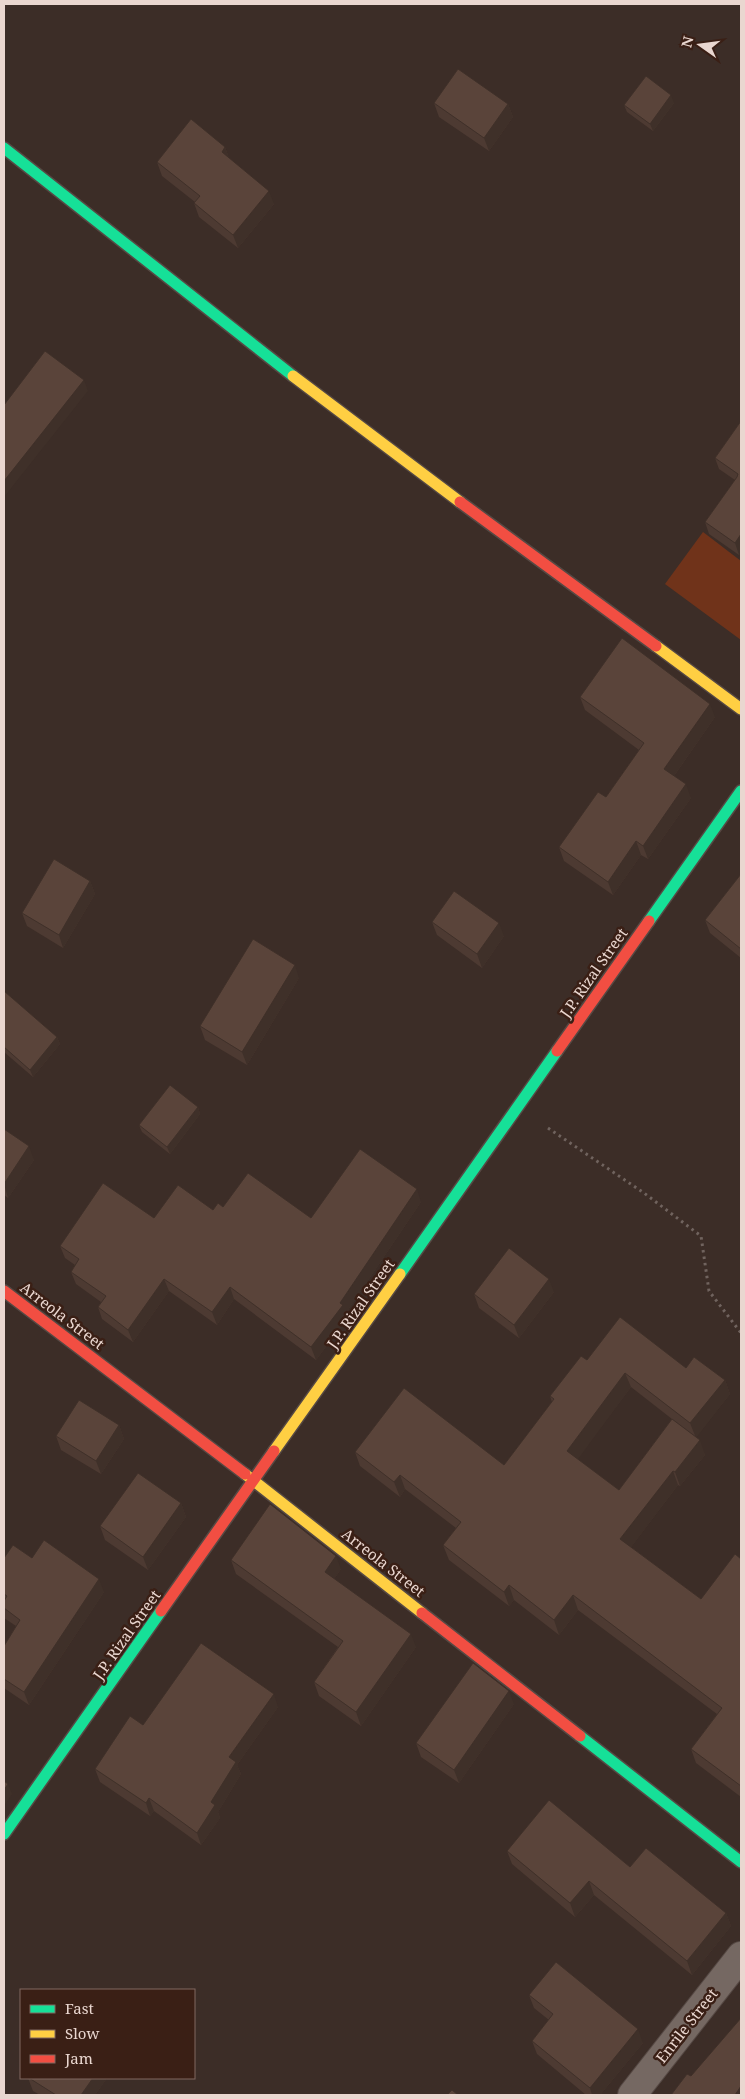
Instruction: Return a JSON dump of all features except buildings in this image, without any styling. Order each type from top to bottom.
[{"type":"street","points":[[4,148],[334,409],[741,709]]},
{"type":"street","name":"J.P. Rizal Street","points":[[4,1834],[741,791]]},
{"type":"street","name":"Arreola Street","points":[[4,1291],[254,1481],[741,1862]]},
{"type":"street","name":"Enrile Street","points":[[632,2095],[741,1956]]},
{"type":"path","points":[[518,1108],[644,1193],[701,1236],[709,1291],[741,1333]]},
{"type":"shaded area","points":[[703,532],[741,561],[741,640],[665,584]]},
{"type":"traffic: fast","points":[[4,148],[293,376]]},
{"type":"traffic: fast","points":[[649,921],[741,791]]},
{"type":"traffic: fast","points":[[400,1274],[557,1051]]},
{"type":"traffic: fast","points":[[4,1834],[161,1611]]},
{"type":"traffic: fast","points":[[580,1736],[741,1862]]},
{"type":"traffic: slow","points":[[293,376],[460,502]]},
{"type":"traffic: slow","points":[[656,646],[741,709]]},
{"type":"traffic: slow","points":[[274,1451],[400,1274]]},
{"type":"traffic: slow","points":[[245,1474],[422,1613]]},
{"type":"traffic: jam","points":[[460,502],[656,646]]},
{"type":"traffic: jam","points":[[557,1051],[649,921]]},
{"type":"traffic: jam","points":[[4,1291],[245,1474]]},
{"type":"traffic: jam","points":[[161,1611],[274,1451]]},
{"type":"traffic: jam","points":[[422,1613],[580,1736]]}]
